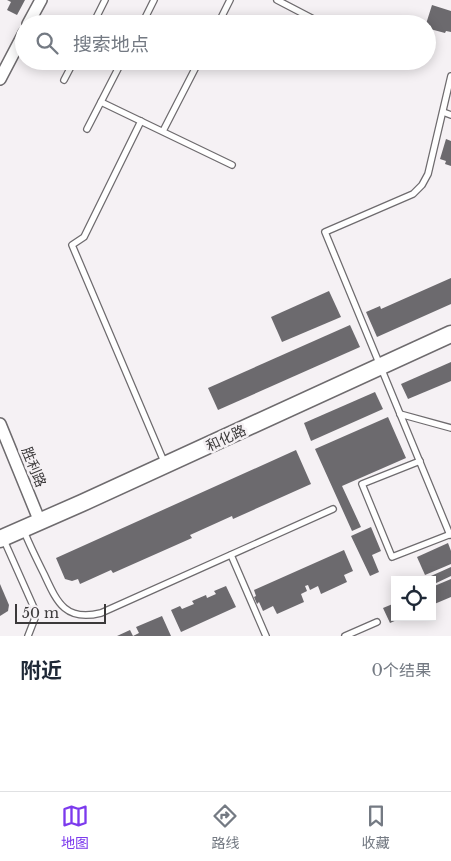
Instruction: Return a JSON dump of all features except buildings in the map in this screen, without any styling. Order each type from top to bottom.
[{"type":"street","points":[[33,15],[41,0]]},
{"type":"street","points":[[0,79],[15,50]]},
{"type":"street","name":"和化路","points":[[2,539],[451,334]]},
{"type":"street","name":"胜利路","points":[[0,424],[40,522]]},
{"type":"lane","points":[[96,15],[104,0]]},
{"type":"lane","points":[[146,15],[154,0]]},
{"type":"lane","points":[[222,15],[230,0]]},
{"type":"lane","points":[[277,0],[306,15]]},
{"type":"lane","points":[[64,80],[69,70]]},
{"type":"lane","points":[[87,129],[117,70]]},
{"type":"lane","points":[[163,132],[194,70]]},
{"type":"lane","points":[[420,461],[362,484],[392,558],[450,535],[420,461],[325,232],[412,194],[422,186],[428,174],[451,76]]},
{"type":"lane","points":[[101,102],[232,165]]},
{"type":"lane","points":[[443,112],[451,115]]},
{"type":"lane","points":[[141,121],[84,238],[72,244],[165,466]]},
{"type":"lane","points":[[400,414],[451,428]]},
{"type":"lane","points":[[23,529],[56,601],[68,611],[84,616],[101,613],[333,509]]},
{"type":"lane","points":[[2,539],[34,610],[35,618],[28,636]]},
{"type":"lane","points":[[231,555],[266,636]]},
{"type":"lane","points":[[346,636],[377,622]]}]
